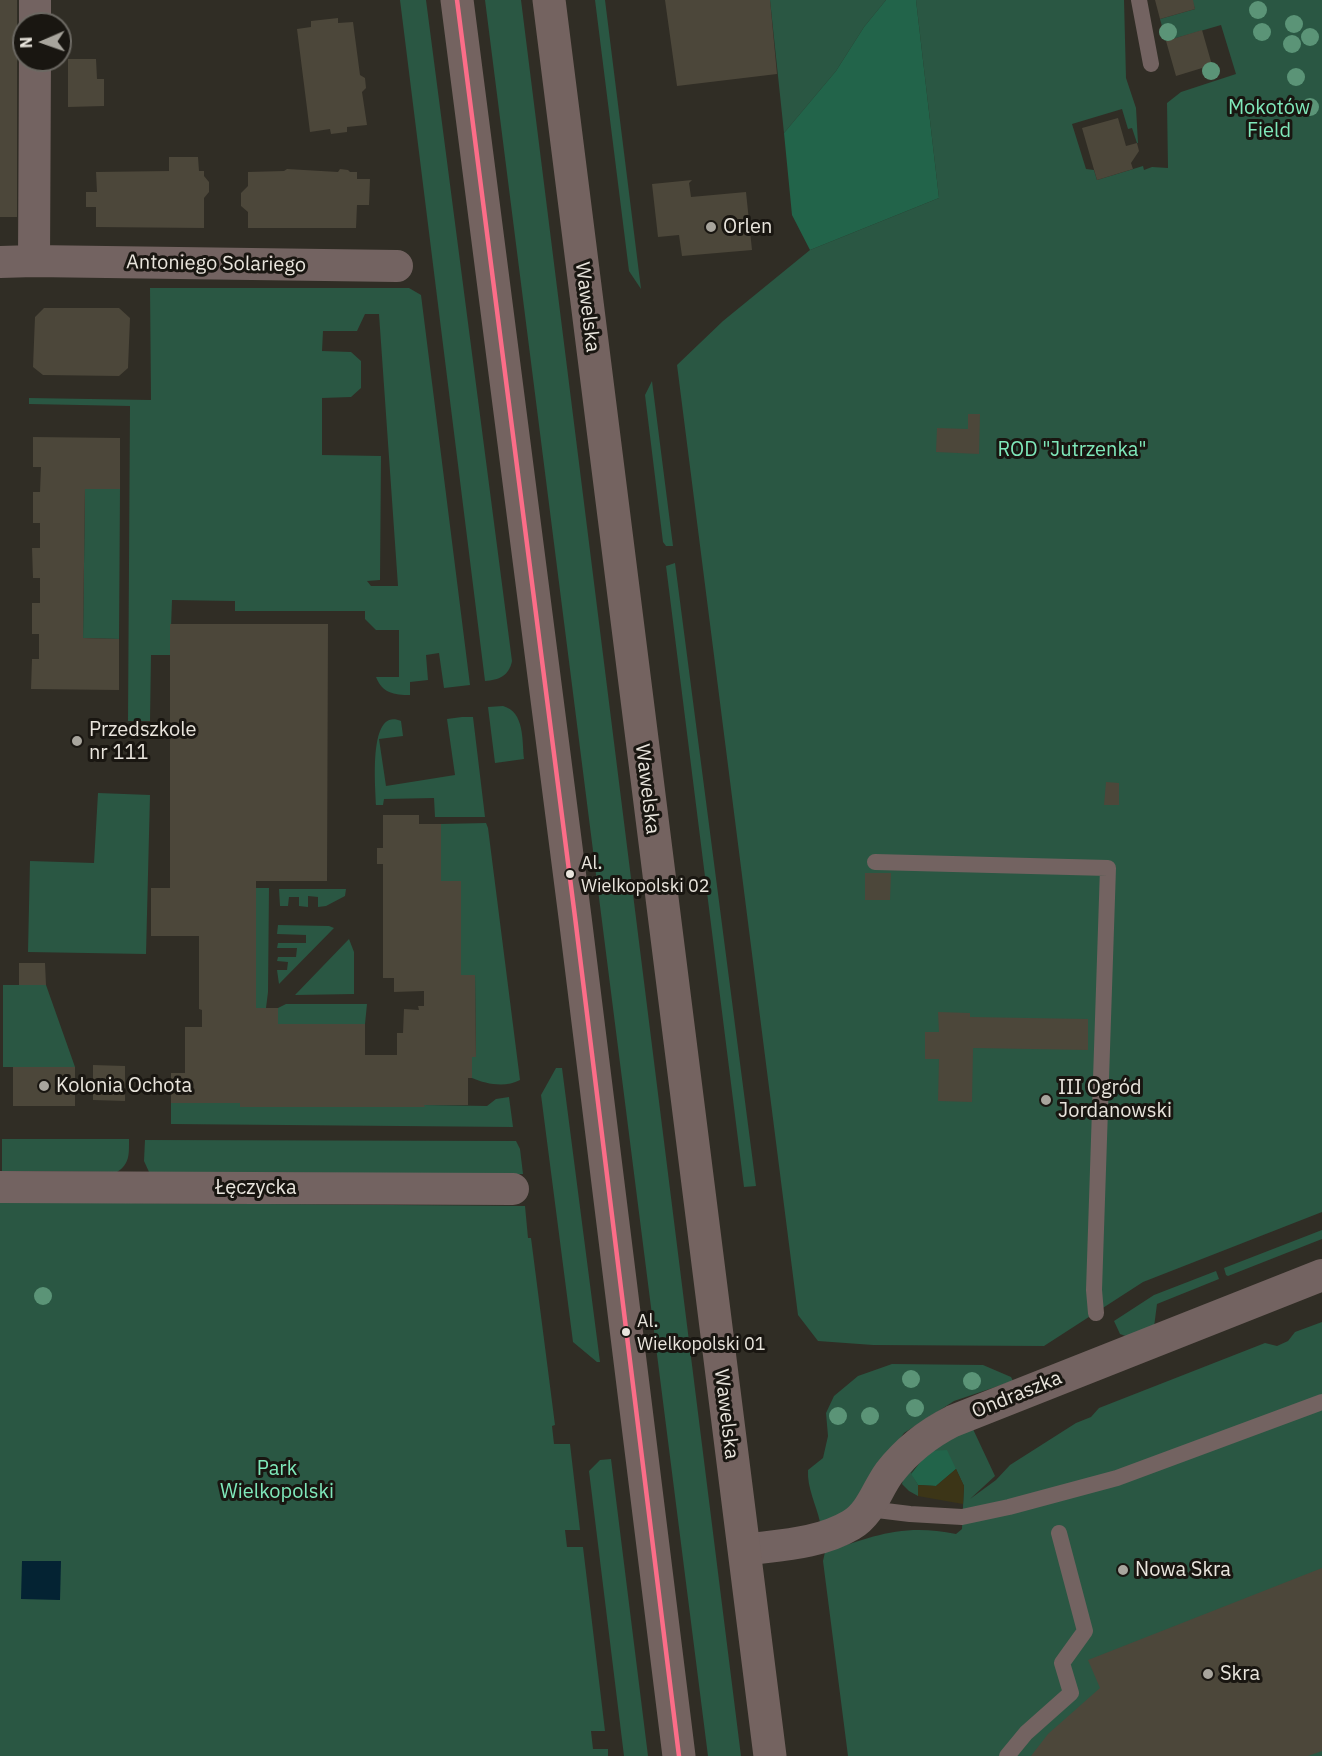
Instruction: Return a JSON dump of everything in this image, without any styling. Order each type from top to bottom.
[{"type":"main road","points":[[457,0],[575,917],[679,1756]]},
{"type":"main road","name":"Wawelska","points":[[549,0],[770,1756]]},
{"type":"street","points":[[34,261],[35,72]]},
{"type":"street","name":"Antoniego Solariego","points":[[0,262],[397,266]]},
{"type":"street","name":"Łęczycka","points":[[0,1187],[513,1189]]},
{"type":"street","name":"Ondraszka","points":[[744,1550],[808,1542],[853,1524],[869,1509],[890,1473],[913,1448],[933,1431],[969,1414],[1322,1275]]},
{"type":"lane","points":[[1139,0],[1151,64]]},
{"type":"lane","points":[[875,862],[1108,868],[1094,1290],[1096,1313]]},
{"type":"lane","points":[[869,1509],[962,1517],[1009,1507],[1118,1478],[1322,1402]]},
{"type":"lane","points":[[1007,1756],[1026,1733],[1071,1694],[1062,1663],[1085,1632],[1059,1533]]},
{"type":"green space","points":[[400,0],[426,0],[512,661],[506,674],[485,681]]},
{"type":"green space","points":[[485,0],[521,0],[741,1756],[708,1756]]},
{"type":"green space","points":[[595,0],[605,0],[641,289],[629,271]]},
{"type":"green space","points":[[770,0],[886,0],[864,27],[836,71],[784,133]]},
{"type":"green space","points":[[886,0],[916,0],[939,198],[810,250],[792,215],[784,133],[836,71],[864,27]]},
{"type":"green space","points":[[916,0],[1124,0],[1126,78],[1136,108],[1138,143],[1132,128],[1128,129],[1122,109],[1072,124],[1086,169],[1094,170],[1097,180],[1143,166],[1144,170],[1152,167],[1168,168],[1167,103],[1181,92],[1236,74],[1221,25],[1166,41],[1160,19],[1195,9],[1192,0],[1322,0],[1322,1212],[1143,1282],[1044,1346],[873,1345],[818,1341],[798,1315],[677,365],[723,321],[810,250],[939,198]]},
{"type":"green space","points":[[150,288],[409,288],[421,295],[470,685],[444,688],[439,653],[426,655],[428,680],[410,682],[410,695],[394,694],[385,690],[376,677],[399,677],[399,630],[376,630],[365,619],[365,611],[235,611],[235,601],[172,600],[170,655],[151,655],[150,721],[128,721],[130,406],[29,404],[29,398],[151,400]],"holes":[[[365,314],[379,314],[398,586],[371,586],[367,581],[380,580],[381,456],[322,455],[322,398],[351,397],[361,388],[361,361],[351,352],[322,351],[323,331],[357,331]]]},
{"type":"green space","points":[[652,381],[673,546],[666,546],[663,542],[645,395]]},
{"type":"green space","points":[[85,489],[120,489],[119,639],[83,638]]},
{"type":"green space","points":[[675,563],[756,1186],[744,1187],[666,566]]},
{"type":"green space","points":[[503,706],[510,709],[519,721],[524,759],[495,763],[488,707]]},
{"type":"green space","points":[[473,717],[485,817],[435,817],[434,798],[384,799],[383,805],[376,805],[376,752],[378,737],[383,726],[390,720],[401,721],[403,736],[379,739],[386,786],[455,775],[447,719]]},
{"type":"green space","points":[[98,793],[150,795],[146,954],[28,952],[30,861],[94,863]]},
{"type":"green space","points":[[486,823],[520,1080],[508,1084],[483,1082],[472,1078],[472,1057],[476,1057],[475,976],[461,975],[461,882],[441,881],[441,824]]},
{"type":"green space","points":[[256,888],[269,888],[266,1008],[256,1008]]},
{"type":"green space","points":[[279,889],[346,889],[345,896],[326,906],[318,907],[318,897],[308,896],[308,907],[299,906],[299,897],[289,897],[288,906],[280,906]]},
{"type":"green space","points":[[278,925],[334,928],[279,984],[277,970],[287,970],[288,962],[277,961],[278,957],[296,957],[297,948],[277,948],[278,943],[306,943],[306,935],[277,934]]},
{"type":"green space","points":[[349,939],[354,952],[354,994],[295,995]]},
{"type":"green space","points":[[3,985],[46,985],[75,1067],[3,1067]]},
{"type":"green space","points":[[286,1004],[367,1004],[365,1024],[278,1024],[278,1008]]},
{"type":"green space","points":[[556,1068],[562,1068],[600,1362],[573,1342],[541,1095]]},
{"type":"green space","points":[[509,1097],[513,1127],[171,1124],[171,1103],[240,1103],[241,1107],[487,1106],[496,1099]]},
{"type":"green space","points":[[2,1139],[129,1139],[129,1154],[127,1162],[117,1172],[2,1171]]},
{"type":"green space","points":[[145,1140],[516,1141],[520,1149],[523,1174],[149,1172],[144,1161]]},
{"type":"green space","name":"Park Wielkopolski","points":[[0,1202],[525,1206],[555,1425],[552,1426],[554,1444],[570,1444],[580,1530],[565,1530],[567,1547],[583,1547],[605,1731],[591,1731],[593,1749],[608,1749],[608,1756],[0,1756]]},
{"type":"green space","points":[[1322,1230],[1322,1239],[1226,1275],[1224,1268]]},
{"type":"green space","points":[[1216,1271],[1219,1279],[1157,1304],[1154,1327],[1128,1337],[1120,1334],[1114,1321],[1154,1295]]},
{"type":"green space","name":"Nowa Skra","points":[[1322,1322],[1322,1756],[848,1756],[823,1561],[825,1552],[889,1533],[920,1530],[956,1534],[962,1529],[964,1486],[956,1469],[919,1461],[911,1473],[918,1485],[918,1496],[902,1484],[905,1475],[920,1458],[972,1427],[995,1476],[970,1499],[996,1480],[1010,1465],[1076,1423],[1091,1417],[1099,1408],[1265,1343],[1277,1346],[1288,1341],[1295,1332]]},
{"type":"green space","points":[[892,1364],[983,1365],[1011,1377],[1013,1381],[954,1401],[904,1433],[881,1465],[861,1499],[840,1515],[820,1522],[810,1490],[808,1470],[823,1458],[828,1436],[826,1413],[834,1396],[858,1376]]},
{"type":"green space","points":[[947,1450],[956,1469],[936,1486],[918,1485],[911,1474],[929,1451]]},
{"type":"green space","points":[[611,1459],[648,1756],[624,1756],[589,1471],[600,1460]]},
{"type":"sand","points":[[956,1469],[964,1486],[963,1504],[918,1496],[918,1485],[936,1486]]},
{"type":"water","points":[[22,1561],[61,1561],[60,1600],[21,1599]]},
{"type":"building","points":[[0,0],[17,0],[17,12],[12,12],[12,72],[17,72],[17,217],[0,217]]},
{"type":"building","points":[[665,0],[770,0],[777,74],[677,86]]},
{"type":"building","points":[[1155,0],[1193,0],[1195,9],[1160,19]]},
{"type":"building","points":[[338,18],[338,23],[353,22],[360,75],[365,78],[366,88],[362,92],[367,125],[347,127],[347,132],[331,134],[330,129],[310,132],[297,29],[311,27],[311,21]]},
{"type":"building","points":[[1202,30],[1212,65],[1176,76],[1166,41]]},
{"type":"building","points":[[72,59],[96,59],[97,79],[104,79],[104,106],[68,107],[68,72],[72,72]]},
{"type":"building","points":[[1118,118],[1126,146],[1137,143],[1139,151],[1131,163],[1133,169],[1097,180],[1082,128]]},
{"type":"building","points":[[169,157],[198,157],[199,171],[204,171],[204,176],[209,182],[209,192],[204,198],[204,228],[96,227],[96,207],[86,207],[86,192],[97,192],[96,172],[169,171]]},
{"type":"building","points":[[287,169],[338,172],[340,169],[357,172],[357,179],[370,179],[369,205],[357,205],[356,228],[248,228],[248,212],[241,206],[241,193],[248,186],[248,172]]},
{"type":"building","points":[[692,180],[689,183],[691,197],[746,192],[752,250],[682,256],[679,235],[658,237],[652,184]]},
{"type":"building","points":[[44,308],[119,308],[130,318],[128,368],[119,376],[43,375],[33,367],[35,317]]},
{"type":"building","points":[[968,414],[980,414],[979,454],[936,452],[937,428],[968,429]]},
{"type":"building","points":[[33,437],[120,438],[120,489],[85,489],[83,638],[119,639],[119,690],[31,689],[32,659],[39,659],[39,634],[32,634],[32,603],[40,603],[40,578],[33,578],[32,548],[40,548],[40,523],[33,523],[33,492],[40,492],[41,467],[33,467]]},
{"type":"building","points":[[170,624],[328,624],[327,881],[256,881],[256,1008],[278,1008],[278,1024],[365,1024],[365,1055],[397,1055],[397,1033],[403,1033],[404,1009],[419,1010],[418,1006],[424,1006],[424,991],[394,992],[394,978],[383,978],[383,864],[377,864],[377,848],[383,848],[383,815],[419,815],[419,824],[441,824],[441,881],[461,881],[461,975],[475,975],[476,1057],[472,1057],[472,1078],[468,1078],[468,1105],[240,1107],[240,1103],[171,1103],[171,1073],[185,1073],[185,1027],[202,1027],[202,1010],[199,1009],[199,936],[151,936],[151,888],[170,888]]},
{"type":"building","points":[[1106,782],[1119,783],[1119,805],[1104,805]]},
{"type":"building","points":[[865,873],[891,873],[890,900],[865,900]]},
{"type":"building","points":[[19,963],[45,963],[46,985],[19,985]]},
{"type":"building","points":[[938,1012],[970,1013],[970,1017],[1088,1019],[1088,1050],[973,1048],[972,1102],[938,1101],[939,1059],[925,1059],[925,1032],[939,1032]]},
{"type":"building","points":[[93,1065],[125,1066],[125,1101],[93,1100]]},
{"type":"building","name":"Kolonia Ochota","points":[[13,1067],[75,1067],[75,1106],[13,1106]]},
{"type":"building","name":"Skra","points":[[1322,1568],[1322,1751],[1308,1756],[1031,1756],[1048,1734],[1100,1688],[1088,1660]]},
{"type":"transit line","points":[[457,0],[575,917],[679,1756]]},
{"type":"place","name":"Orlen","points":[[711,227]]},
{"type":"place","name":"Przedszkole nr 111","points":[[77,741]]},
{"type":"place","name":"Al. Wielkopolski 02","points":[[570,874]]},
{"type":"place","name":"Kolonia Ochota","points":[[44,1086]]},
{"type":"place","name":"III Ogród Jordanowski","points":[[1046,1100]]},
{"type":"place","name":"Al. Wielkopolski 01","points":[[626,1332]]},
{"type":"place","name":"Nowa Skra","points":[[1123,1570]]},
{"type":"place","name":"Skra","points":[[1208,1674]]},
{"type":"park label","name":"Mokotów Field","points":[[1269,120]]},
{"type":"park label","name":"ROD \"Jutrzenka\"","points":[[1072,450]]}]
